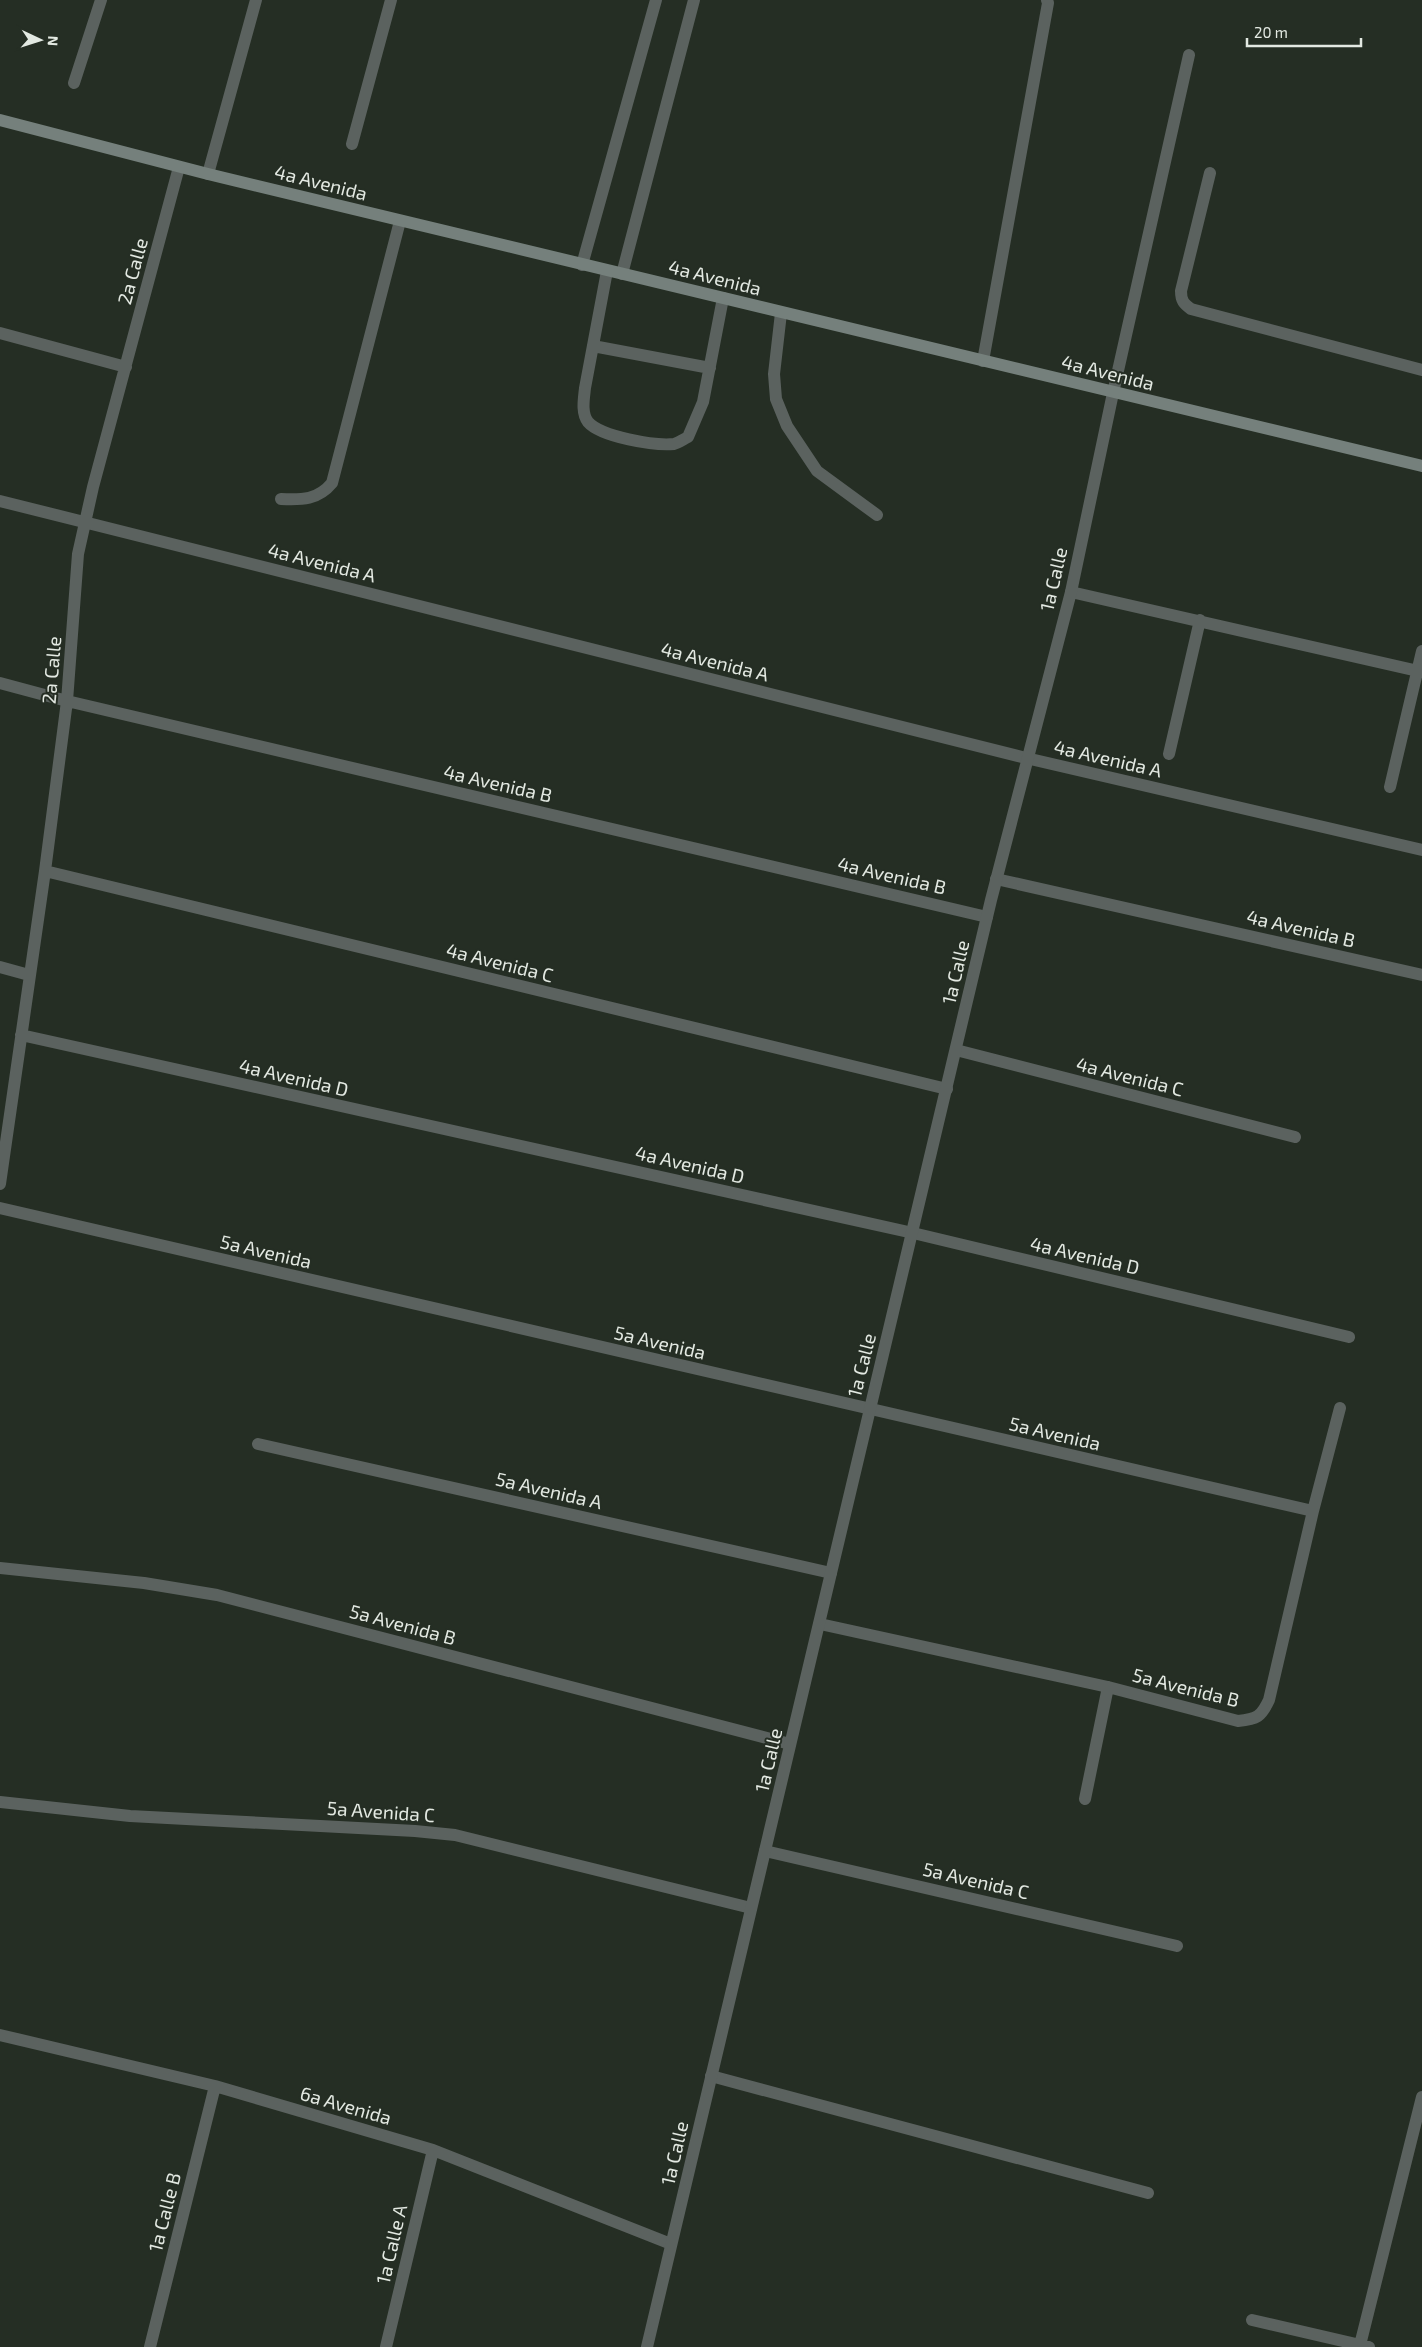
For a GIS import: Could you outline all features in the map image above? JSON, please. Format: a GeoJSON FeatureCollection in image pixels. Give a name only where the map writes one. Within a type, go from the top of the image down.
{"type":"FeatureCollection","features":[{"type":"Feature","properties":{"kind":"main road","name":"4a Avenida"},"geometry":{"type":"LineString","coordinates":[[0,120],[179,167],[400,221],[1422,466]]}},
{"type":"Feature","properties":{"kind":"street"},"geometry":{"type":"LineString","coordinates":[[74,83],[102,0]]}},
{"type":"Feature","properties":{"kind":"street"},"geometry":{"type":"LineString","coordinates":[[208,174],[256,0]]}},
{"type":"Feature","properties":{"kind":"street"},"geometry":{"type":"LineString","coordinates":[[352,144],[391,0]]}},
{"type":"Feature","properties":{"kind":"street"},"geometry":{"type":"LineString","coordinates":[[582,265],[656,0]]}},
{"type":"Feature","properties":{"kind":"street"},"geometry":{"type":"LineString","coordinates":[[622,274],[694,0]]}},
{"type":"Feature","properties":{"kind":"street"},"geometry":{"type":"LineString","coordinates":[[983,361],[1048,3],[1047,0]]}},
{"type":"Feature","properties":{"kind":"street","name":"1a Calle"},"geometry":{"type":"LineString","coordinates":[[647,2347],[987,917],[1026,758],[1070,592],[1189,55]]}},
{"type":"Feature","properties":{"kind":"street","name":"2a Calle"},"geometry":{"type":"LineString","coordinates":[[0,1184],[29,975],[46,870],[67,702],[78,554],[84,522],[179,167]]}},
{"type":"Feature","properties":{"kind":"street"},"geometry":{"type":"LineString","coordinates":[[1210,173],[1181,291],[1182,301],[1185,304],[1192,309],[1422,370]]}},
{"type":"Feature","properties":{"kind":"street"},"geometry":{"type":"LineString","coordinates":[[281,499],[314,497],[326,491],[332,483],[400,221]]}},
{"type":"Feature","properties":{"kind":"street"},"geometry":{"type":"LineString","coordinates":[[607,271],[584,388],[583,407],[588,422],[600,430],[628,440],[674,444],[688,437],[703,402],[723,298]]}},
{"type":"Feature","properties":{"kind":"street"},"geometry":{"type":"LineString","coordinates":[[781,313],[774,374],[776,399],[786,426],[817,471],[877,515]]}},
{"type":"Feature","properties":{"kind":"street"},"geometry":{"type":"LineString","coordinates":[[0,333],[126,367]]}},
{"type":"Feature","properties":{"kind":"street"},"geometry":{"type":"LineString","coordinates":[[593,346],[710,368]]}},
{"type":"Feature","properties":{"kind":"street","name":"4a Avenida A"},"geometry":{"type":"LineString","coordinates":[[0,501],[1026,758],[1422,850]]}},
{"type":"Feature","properties":{"kind":"street"},"geometry":{"type":"LineString","coordinates":[[1070,592],[1420,671]]}},
{"type":"Feature","properties":{"kind":"street"},"geometry":{"type":"LineString","coordinates":[[1169,754],[1200,620]]}},
{"type":"Feature","properties":{"kind":"street"},"geometry":{"type":"LineString","coordinates":[[1390,787],[1420,671],[1422,651]]}},
{"type":"Feature","properties":{"kind":"street","name":"4a Avenida B"},"geometry":{"type":"LineString","coordinates":[[0,684],[67,702],[987,917]]}},
{"type":"Feature","properties":{"kind":"street","name":"4a Avenida C"},"geometry":{"type":"LineString","coordinates":[[46,870],[947,1090]]}},
{"type":"Feature","properties":{"kind":"street","name":"4a Avenida B"},"geometry":{"type":"LineString","coordinates":[[996,880],[1422,975]]}},
{"type":"Feature","properties":{"kind":"street"},"geometry":{"type":"LineString","coordinates":[[0,967],[29,975]]}},
{"type":"Feature","properties":{"kind":"street","name":"4a Avenida D"},"geometry":{"type":"LineString","coordinates":[[21,1035],[913,1233],[1349,1337]]}},
{"type":"Feature","properties":{"kind":"street","name":"4a Avenida C"},"geometry":{"type":"LineString","coordinates":[[956,1050],[1295,1137]]}},
{"type":"Feature","properties":{"kind":"street","name":"5a Avenida"},"geometry":{"type":"LineString","coordinates":[[0,1208],[1313,1511]]}},
{"type":"Feature","properties":{"kind":"street","name":"5a Avenida B"},"geometry":{"type":"LineString","coordinates":[[820,1624],[1108,1687],[1238,1721],[1252,1719],[1262,1714],[1269,1700],[1313,1511],[1340,1408]]}},
{"type":"Feature","properties":{"kind":"street","name":"5a Avenida A"},"geometry":{"type":"LineString","coordinates":[[258,1444],[831,1573]]}},
{"type":"Feature","properties":{"kind":"street","name":"5a Avenida B"},"geometry":{"type":"LineString","coordinates":[[0,1568],[144,1583],[217,1595],[790,1744]]}},
{"type":"Feature","properties":{"kind":"street"},"geometry":{"type":"LineString","coordinates":[[1085,1799],[1108,1687]]}},
{"type":"Feature","properties":{"kind":"street","name":"5a Avenida C"},"geometry":{"type":"LineString","coordinates":[[0,1802],[130,1816],[415,1831],[455,1835],[751,1908]]}},
{"type":"Feature","properties":{"kind":"street","name":"5a Avenida C"},"geometry":{"type":"LineString","coordinates":[[765,1851],[1177,1946]]}},
{"type":"Feature","properties":{"kind":"street","name":"6a Avenida"},"geometry":{"type":"LineString","coordinates":[[0,2035],[215,2086],[433,2150],[671,2244]]}},
{"type":"Feature","properties":{"kind":"street"},"geometry":{"type":"LineString","coordinates":[[711,2076],[1148,2193]]}},
{"type":"Feature","properties":{"kind":"street","name":"1a Calle B"},"geometry":{"type":"LineString","coordinates":[[150,2347],[215,2086]]}},
{"type":"Feature","properties":{"kind":"street"},"geometry":{"type":"LineString","coordinates":[[1252,2320],[1364,2346],[1422,2097]]}},
{"type":"Feature","properties":{"kind":"street","name":"1a Calle A"},"geometry":{"type":"LineString","coordinates":[[386,2347],[433,2150]]}}]}
